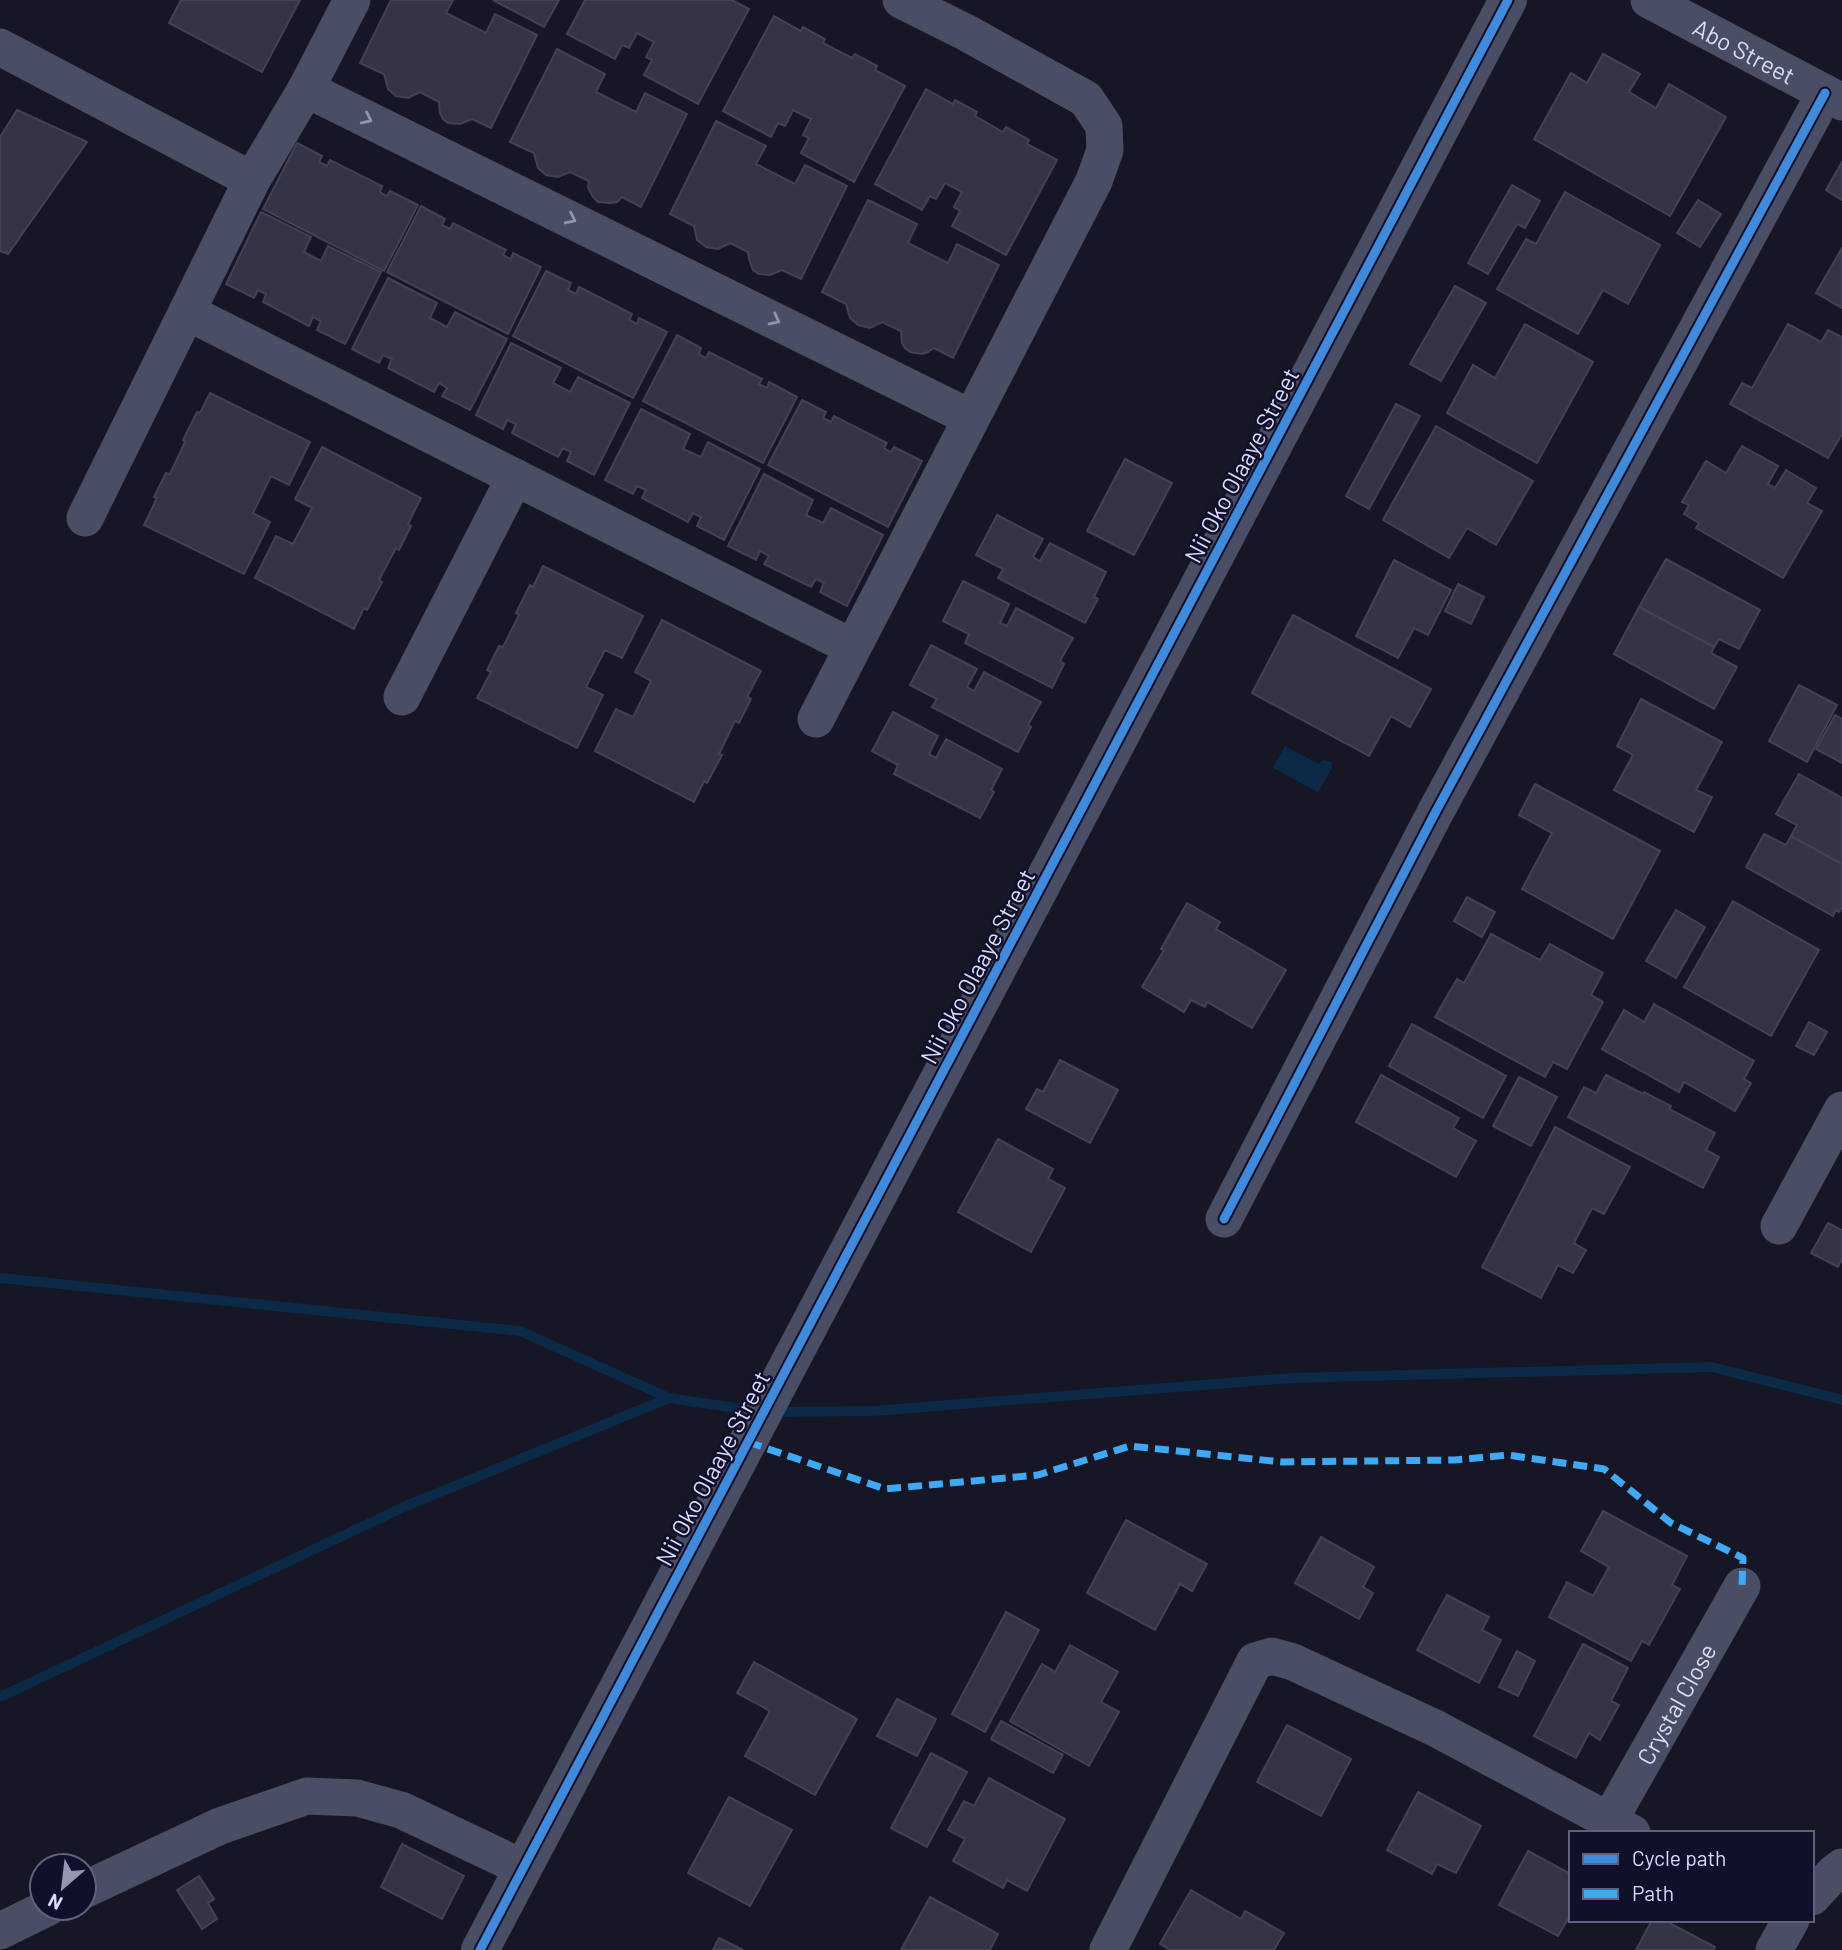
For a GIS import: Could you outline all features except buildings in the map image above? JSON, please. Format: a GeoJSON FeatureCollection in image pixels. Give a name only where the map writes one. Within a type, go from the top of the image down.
{"type":"FeatureCollection","features":[{"type":"Feature","properties":{"kind":"street"},"geometry":{"type":"LineString","coordinates":[[85,518],[252,180],[306,89],[352,0]]}},
{"type":"Feature","properties":{"kind":"street"},"geometry":{"type":"LineString","coordinates":[[816,719],[1094,181],[1105,150],[1104,126],[1086,99],[901,0]]}},
{"type":"Feature","properties":{"kind":"street","name":"Nii Oko Olaaye Street"},"geometry":{"type":"LineString","coordinates":[[480,1950],[1508,0]]}},
{"type":"Feature","properties":{"kind":"street","name":"Abo Street"},"geometry":{"type":"LineString","coordinates":[[1649,0],[1833,98]]}},
{"type":"Feature","properties":{"kind":"street"},"geometry":{"type":"LineString","coordinates":[[0,47],[252,180]]}},
{"type":"Feature","properties":{"kind":"street"},"geometry":{"type":"LineString","coordinates":[[306,89],[971,418]]}},
{"type":"Feature","properties":{"kind":"street"},"geometry":{"type":"LineString","coordinates":[[1224,1219],[1442,801],[1833,98]]}},
{"type":"Feature","properties":{"kind":"street"},"geometry":{"type":"LineString","coordinates":[[187,312],[852,647]]}},
{"type":"Feature","properties":{"kind":"street"},"geometry":{"type":"LineString","coordinates":[[402,697],[515,477]]}},
{"type":"Feature","properties":{"kind":"street"},"geometry":{"type":"LineString","coordinates":[[1779,1226],[1842,1110]]}},
{"type":"Feature","properties":{"kind":"street","name":"Crystal Close"},"geometry":{"type":"LineString","coordinates":[[1620,1827],[1742,1586]]}},
{"type":"Feature","properties":{"kind":"street"},"geometry":{"type":"LineString","coordinates":[[1108,1950],[1255,1661],[1272,1656],[1293,1662],[1435,1728],[1620,1827]]}},
{"type":"Feature","properties":{"kind":"street"},"geometry":{"type":"LineString","coordinates":[[98,1883],[220,1826],[307,1796],[357,1798],[401,1810],[523,1868]]}},
{"type":"Feature","properties":{"kind":"street"},"geometry":{"type":"LineString","coordinates":[[1814,1895],[1842,1867]]}},
{"type":"Feature","properties":{"kind":"street"},"geometry":{"type":"LineString","coordinates":[[0,1931],[28,1917]]}},
{"type":"Feature","properties":{"kind":"water"},"geometry":{"type":"Polygon","coordinates":[[[1285,746],[1319,764],[1323,760],[1331,762],[1332,768],[1318,792],[1273,768],[1285,746]]]}},
{"type":"Feature","properties":{"kind":"waterway"},"geometry":{"type":"LineString","coordinates":[[0,1278],[520,1331],[669,1398],[756,1411]]}},
{"type":"Feature","properties":{"kind":"waterway"},"geometry":{"type":"LineString","coordinates":[[772,1412],[873,1411],[1292,1378],[1712,1367],[1842,1400]]}},
{"type":"Feature","properties":{"kind":"waterway"},"geometry":{"type":"LineString","coordinates":[[0,1697],[406,1506],[669,1398]]}},
{"type":"Feature","properties":{"kind":"marked path"},"geometry":{"type":"LineString","coordinates":[[748,1442],[885,1489],[1038,1475],[1130,1446],[1282,1462],[1455,1460],[1508,1455],[1604,1469],[1671,1523],[1743,1558],[1742,1586]]}},
{"type":"Feature","properties":{"kind":"cycle path"},"geometry":{"type":"LineString","coordinates":[[480,1950],[1508,0]]}},
{"type":"Feature","properties":{"kind":"cycle path"},"geometry":{"type":"LineString","coordinates":[[1224,1219],[1435,813],[1825,93]]}}]}
